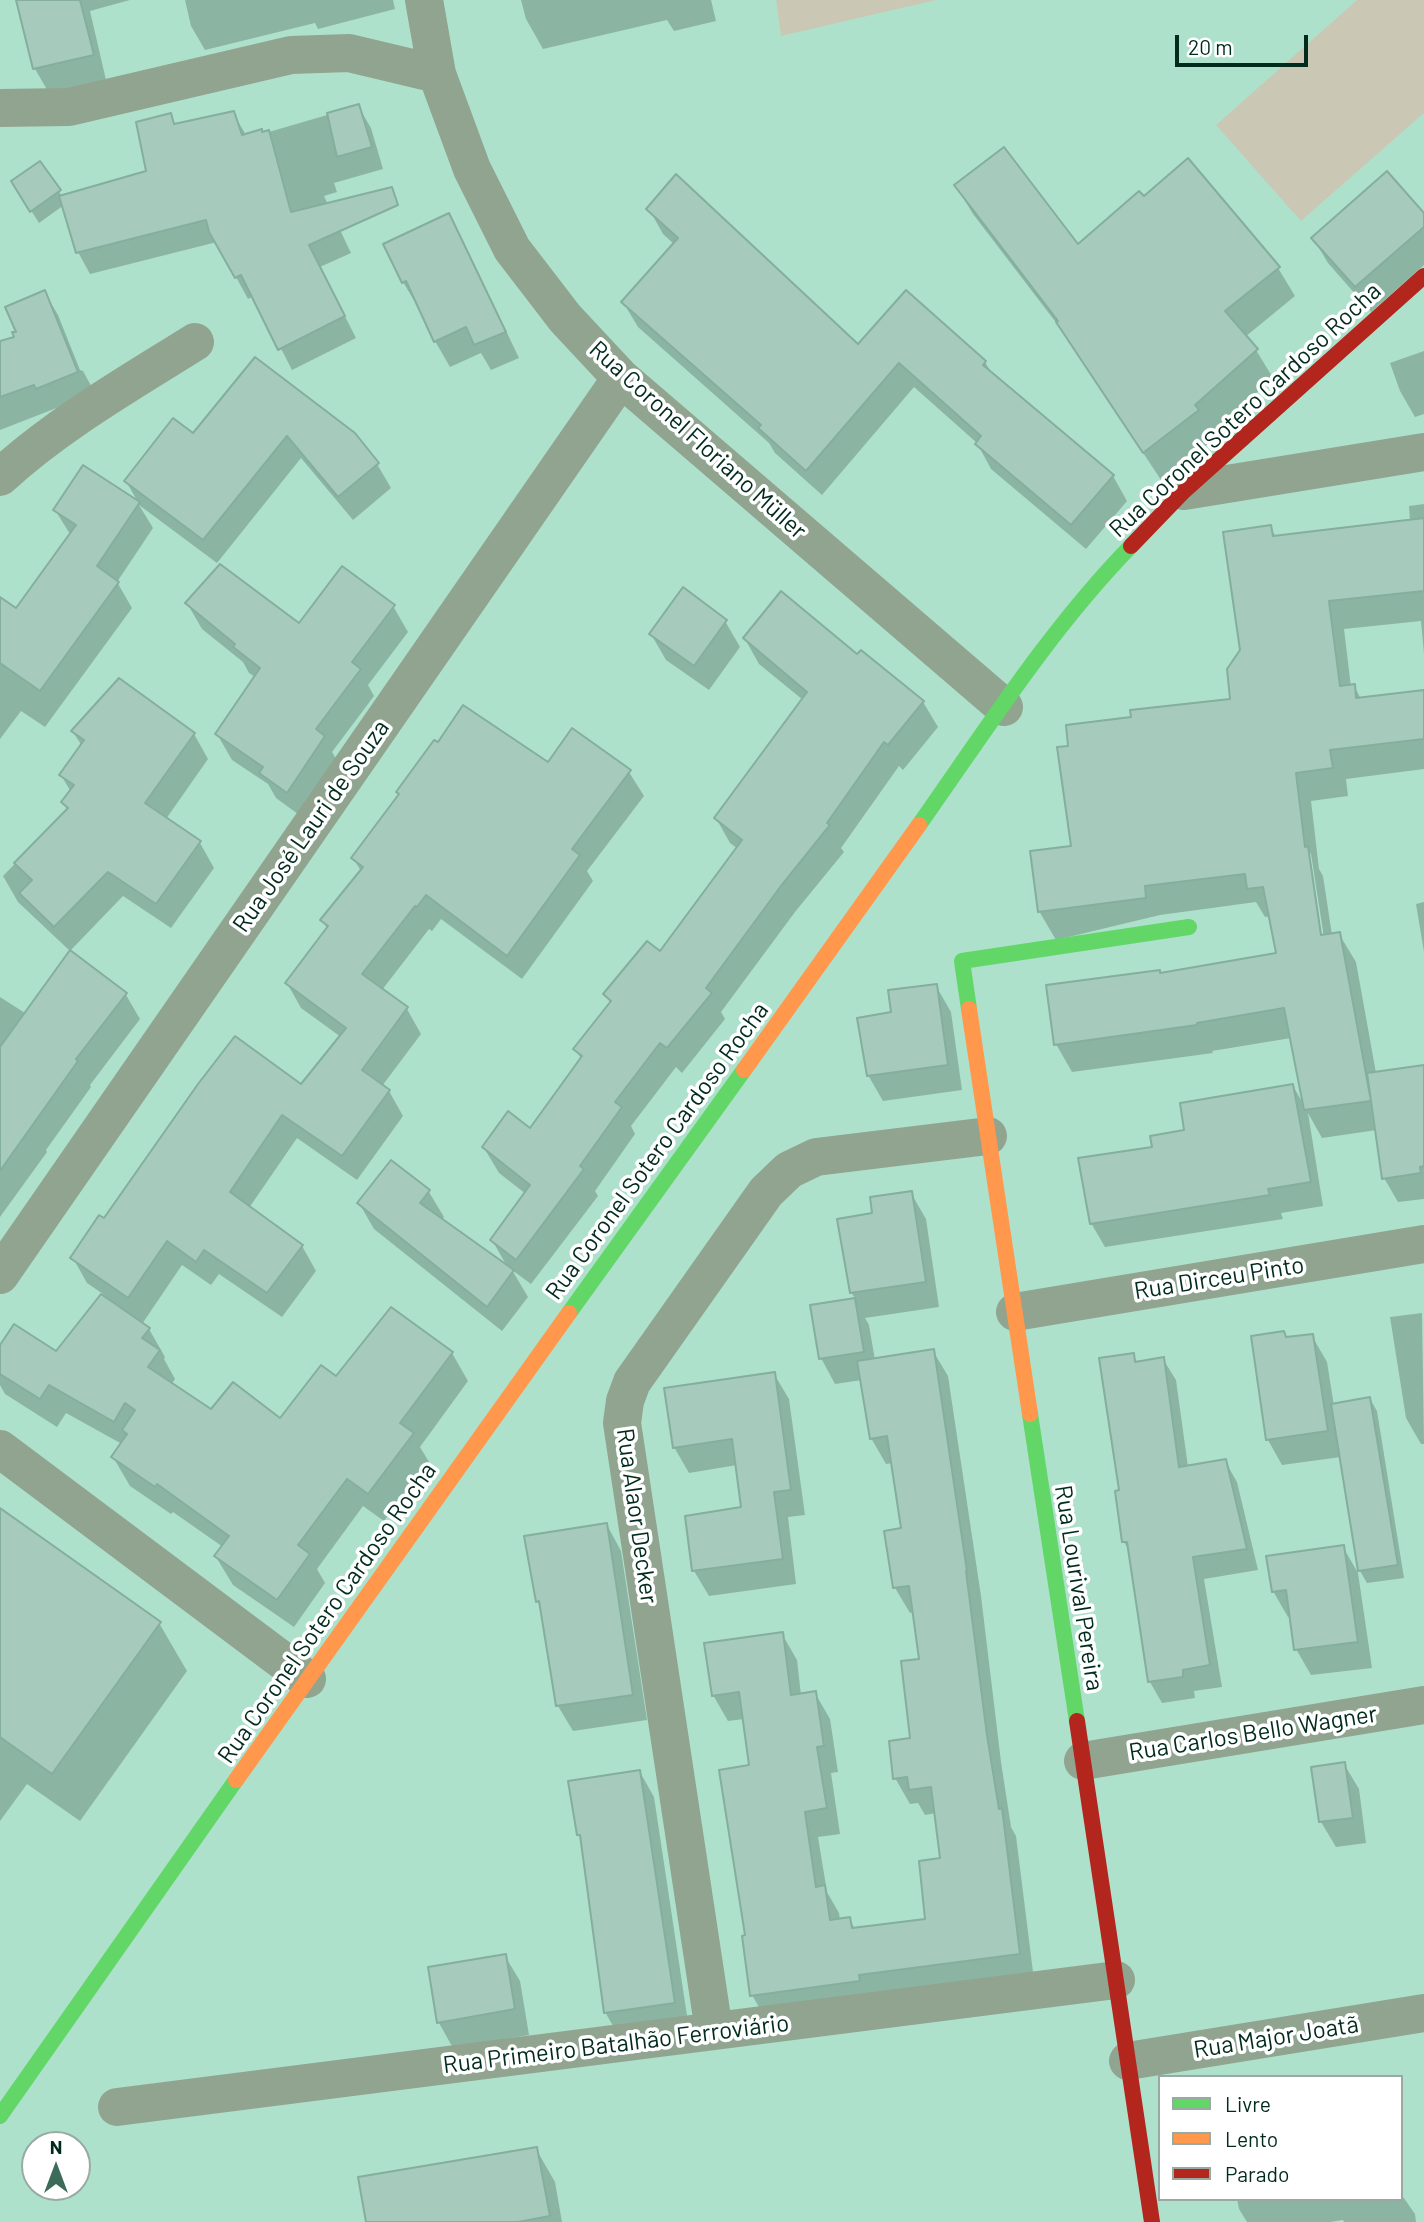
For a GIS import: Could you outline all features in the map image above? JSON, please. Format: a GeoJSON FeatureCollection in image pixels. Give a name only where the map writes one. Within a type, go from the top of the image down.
{"type":"FeatureCollection","features":[{"type":"Feature","properties":{"kind":"street","name":"Rua Coronel Floriano Müller"},"geometry":{"type":"LineString","coordinates":[[424,0],[438,74],[472,169],[512,249],[565,318],[621,378],[1004,707]]}},
{"type":"Feature","properties":{"kind":"street"},"geometry":{"type":"LineString","coordinates":[[9,109],[69,107],[290,55],[349,53],[438,74]]}},
{"type":"Feature","properties":{"kind":"street","name":"Rua Coronel Sotero Cardoso Rocha"},"geometry":{"type":"LineString","coordinates":[[0,2116],[307,1679],[1052,639],[1112,565],[1184,491],[1424,276]]}},
{"type":"Feature","properties":{"kind":"street"},"geometry":{"type":"LineString","coordinates":[[0,477],[20,459],[100,401],[195,342]]}},
{"type":"Feature","properties":{"kind":"street","name":"Rua José Lauri de Souza"},"geometry":{"type":"LineString","coordinates":[[0,1275],[621,378]]}},
{"type":"Feature","properties":{"kind":"street"},"geometry":{"type":"LineString","coordinates":[[1184,491],[1424,452]]}},
{"type":"Feature","properties":{"kind":"street","name":"Rua Lourival Pereira"},"geometry":{"type":"LineString","coordinates":[[1152,2222],[962,961],[1189,927]]}},
{"type":"Feature","properties":{"kind":"street","name":"Rua Alaor Decker"},"geometry":{"type":"LineString","coordinates":[[714,2031],[622,1423],[625,1401],[632,1382],[750,1214],[766,1192],[789,1170],[816,1157],[988,1136]]}},
{"type":"Feature","properties":{"kind":"street","name":"Rua Dirceu Pinto"},"geometry":{"type":"LineString","coordinates":[[1015,1312],[1424,1244]]}},
{"type":"Feature","properties":{"kind":"street"},"geometry":{"type":"LineString","coordinates":[[0,1449],[307,1679]]}},
{"type":"Feature","properties":{"kind":"street","name":"Rua Carlos Bello Wagner"},"geometry":{"type":"LineString","coordinates":[[1083,1761],[1424,1705]]}},
{"type":"Feature","properties":{"kind":"street","name":"Rua Primeiro Batalhão Ferroviário"},"geometry":{"type":"LineString","coordinates":[[117,2107],[1115,1980]]}},
{"type":"Feature","properties":{"kind":"street","name":"Rua Major Joatã"},"geometry":{"type":"LineString","coordinates":[[1128,2061],[1424,2013]]}},
{"type":"Feature","properties":{"kind":"shaded area"},"geometry":{"type":"Polygon","coordinates":[[[776,0],[936,0],[781,36],[776,0]]]}},
{"type":"Feature","properties":{"kind":"shaded area"},"geometry":{"type":"Polygon","coordinates":[[[1357,0],[1424,0],[1424,113],[1301,221],[1216,125],[1357,0]]]}},
{"type":"Feature","properties":{"kind":"building"},"geometry":{"type":"Polygon","coordinates":[[[16,0],[80,0],[94,55],[33,69],[16,0]]]}},
{"type":"Feature","properties":{"kind":"building"},"geometry":{"type":"Polygon","coordinates":[[[359,104],[372,147],[337,157],[327,113],[359,104]]]}},
{"type":"Feature","properties":{"kind":"building"},"geometry":{"type":"Polygon","coordinates":[[[234,111],[242,135],[262,129],[262,132],[269,130],[291,212],[392,187],[398,205],[309,245],[345,316],[278,350],[241,275],[235,278],[209,232],[206,220],[76,253],[59,196],[146,171],[136,122],[171,113],[174,124],[234,111]]]}},
{"type":"Feature","properties":{"kind":"building"},"geometry":{"type":"Polygon","coordinates":[[[1004,147],[1078,244],[1139,191],[1144,196],[1188,158],[1280,267],[1225,311],[1258,349],[1195,405],[1199,410],[1143,453],[1056,322],[1058,321],[954,185],[1004,147]]]}},
{"type":"Feature","properties":{"kind":"building"},"geometry":{"type":"Polygon","coordinates":[[[40,161],[61,190],[30,212],[11,181],[40,161]]]}},
{"type":"Feature","properties":{"kind":"building"},"geometry":{"type":"Polygon","coordinates":[[[1387,171],[1424,213],[1424,227],[1355,287],[1311,238],[1387,171]]]}},
{"type":"Feature","properties":{"kind":"building"},"geometry":{"type":"Polygon","coordinates":[[[676,174],[858,344],[906,290],[986,361],[983,365],[1114,475],[1071,525],[975,444],[981,436],[899,363],[806,471],[758,428],[761,425],[621,302],[678,238],[646,209],[676,174]]]}},
{"type":"Feature","properties":{"kind":"building"},"geometry":{"type":"Polygon","coordinates":[[[449,213],[506,332],[474,345],[466,327],[434,342],[406,281],[402,283],[383,244],[449,213]]]}},
{"type":"Feature","properties":{"kind":"building"},"geometry":{"type":"Polygon","coordinates":[[[45,290],[78,372],[36,389],[34,385],[0,397],[0,341],[14,337],[12,332],[16,332],[5,307],[45,290]]]}},
{"type":"Feature","properties":{"kind":"building"},"geometry":{"type":"Polygon","coordinates":[[[255,357],[355,433],[379,463],[338,497],[287,436],[203,540],[124,481],[173,418],[193,433],[255,357]]]}},
{"type":"Feature","properties":{"kind":"building"},"geometry":{"type":"Polygon","coordinates":[[[83,465],[140,502],[97,566],[119,582],[40,691],[0,663],[0,597],[16,608],[76,525],[53,510],[83,465]]]}},
{"type":"Feature","properties":{"kind":"building"},"geometry":{"type":"Polygon","coordinates":[[[1424,518],[1424,591],[1329,601],[1340,686],[1355,684],[1356,698],[1424,690],[1424,739],[1330,750],[1333,768],[1296,773],[1305,847],[1308,846],[1321,935],[1340,932],[1371,1101],[1304,1110],[1284,1008],[1197,1025],[1054,1045],[1046,985],[1160,970],[1160,973],[1276,953],[1263,887],[1247,889],[1245,874],[1145,886],[1146,898],[1038,912],[1030,851],[1071,846],[1057,747],[1068,746],[1066,725],[1131,717],[1130,710],[1230,699],[1227,669],[1240,650],[1223,532],[1271,525],[1273,536],[1424,518]]]}},
{"type":"Feature","properties":{"kind":"building"},"geometry":{"type":"Polygon","coordinates":[[[220,564],[299,623],[342,566],[395,605],[352,662],[361,669],[316,729],[325,736],[287,793],[259,773],[263,767],[215,734],[260,668],[185,603],[220,564]]]}},
{"type":"Feature","properties":{"kind":"building"},"geometry":{"type":"Polygon","coordinates":[[[683,587],[727,620],[694,666],[649,634],[683,587]]]}},
{"type":"Feature","properties":{"kind":"building"},"geometry":{"type":"Polygon","coordinates":[[[781,591],[857,654],[861,650],[924,701],[888,745],[884,742],[827,823],[830,825],[706,988],[712,993],[667,1048],[660,1043],[615,1102],[622,1107],[580,1166],[584,1169],[516,1260],[490,1240],[530,1185],[482,1147],[508,1111],[530,1128],[582,1056],[573,1049],[611,1001],[603,994],[647,941],[660,951],[742,840],[714,818],[807,692],[743,638],[781,591]]]}},
{"type":"Feature","properties":{"kind":"building"},"geometry":{"type":"Polygon","coordinates":[[[119,678],[195,733],[145,803],[201,841],[156,904],[108,872],[54,927],[19,893],[32,880],[14,863],[68,808],[61,802],[74,785],[59,775],[84,740],[71,731],[119,678]]]}},
{"type":"Feature","properties":{"kind":"building"},"geometry":{"type":"Polygon","coordinates":[[[463,705],[548,762],[572,728],[631,770],[572,849],[580,855],[507,956],[426,895],[362,974],[408,1007],[362,1070],[390,1090],[342,1156],[282,1115],[230,1192],[303,1245],[267,1293],[204,1250],[196,1262],[167,1241],[128,1298],[70,1258],[99,1215],[104,1218],[235,1036],[301,1084],[346,1028],[285,983],[328,926],[320,920],[363,867],[351,858],[399,794],[396,792],[434,740],[438,742],[463,705]]]}},
{"type":"Feature","properties":{"kind":"building"},"geometry":{"type":"Polygon","coordinates":[[[70,950],[127,993],[76,1059],[78,1061],[0,1171],[0,1047],[70,950]]]}},
{"type":"Feature","properties":{"kind":"building"},"geometry":{"type":"Polygon","coordinates":[[[937,984],[948,1065],[867,1076],[857,1018],[891,1012],[888,990],[937,984]]]}},
{"type":"Feature","properties":{"kind":"building"},"geometry":{"type":"Polygon","coordinates":[[[1424,1065],[1424,1166],[1420,1167],[1421,1173],[1382,1179],[1367,1073],[1424,1065]]]}},
{"type":"Feature","properties":{"kind":"building"},"geometry":{"type":"Polygon","coordinates":[[[1293,1084],[1311,1182],[1268,1189],[1270,1195],[1090,1224],[1078,1158],[1152,1147],[1150,1136],[1184,1130],[1180,1103],[1293,1084]]]}},
{"type":"Feature","properties":{"kind":"building"},"geometry":{"type":"Polygon","coordinates":[[[391,1160],[430,1190],[420,1203],[514,1270],[487,1307],[357,1203],[391,1160]]]}},
{"type":"Feature","properties":{"kind":"building"},"geometry":{"type":"Polygon","coordinates":[[[912,1191],[926,1282],[850,1293],[837,1219],[872,1213],[870,1197],[912,1191]]]}},
{"type":"Feature","properties":{"kind":"building"},"geometry":{"type":"Polygon","coordinates":[[[101,1294],[150,1328],[142,1338],[160,1350],[148,1367],[211,1409],[233,1382],[280,1418],[321,1365],[336,1376],[391,1307],[453,1352],[400,1423],[414,1433],[368,1494],[347,1479],[298,1545],[310,1554],[277,1600],[214,1556],[229,1536],[157,1484],[155,1487],[111,1457],[127,1434],[122,1430],[135,1410],[125,1403],[114,1422],[49,1385],[40,1399],[0,1374],[0,1345],[14,1324],[56,1351],[101,1294]]]}},
{"type":"Feature","properties":{"kind":"building"},"geometry":{"type":"Polygon","coordinates":[[[855,1298],[864,1352],[819,1359],[810,1305],[855,1298]]]}},
{"type":"Feature","properties":{"kind":"building"},"geometry":{"type":"Polygon","coordinates":[[[1284,1331],[1286,1337],[1313,1334],[1328,1431],[1266,1440],[1251,1336],[1284,1331]]]}},
{"type":"Feature","properties":{"kind":"building"},"geometry":{"type":"Polygon","coordinates":[[[934,1349],[967,1571],[987,1735],[999,1809],[1002,1808],[1020,1954],[859,1975],[860,1981],[750,1996],[742,1936],[745,1935],[719,1770],[749,1765],[739,1692],[712,1696],[704,1643],[783,1632],[791,1695],[816,1691],[824,1746],[817,1747],[827,1808],[805,1812],[816,1887],[825,1885],[830,1920],[850,1917],[852,1928],[925,1919],[919,1861],[940,1858],[931,1787],[909,1790],[907,1777],[893,1779],[889,1741],[910,1738],[901,1661],[919,1659],[909,1586],[893,1588],[884,1531],[901,1528],[887,1436],[870,1439],[857,1361],[934,1349]]]}},
{"type":"Feature","properties":{"kind":"building"},"geometry":{"type":"Polygon","coordinates":[[[1134,1353],[1135,1362],[1164,1357],[1179,1467],[1226,1459],[1247,1549],[1193,1557],[1210,1665],[1183,1670],[1183,1677],[1148,1682],[1127,1542],[1122,1542],[1115,1491],[1119,1490],[1099,1358],[1134,1353]]]}},
{"type":"Feature","properties":{"kind":"building"},"geometry":{"type":"Polygon","coordinates":[[[775,1372],[791,1490],[774,1492],[783,1559],[692,1571],[685,1516],[741,1507],[732,1439],[673,1448],[664,1388],[775,1372]]]}},
{"type":"Feature","properties":{"kind":"building"},"geometry":{"type":"Polygon","coordinates":[[[1370,1397],[1398,1565],[1358,1571],[1331,1404],[1370,1397]]]}},
{"type":"Feature","properties":{"kind":"building"},"geometry":{"type":"Polygon","coordinates":[[[0,1508],[161,1622],[52,1774],[0,1737],[0,1508]]]}},
{"type":"Feature","properties":{"kind":"building"},"geometry":{"type":"Polygon","coordinates":[[[607,1523],[633,1695],[556,1706],[539,1601],[536,1602],[524,1536],[607,1523]]]}},
{"type":"Feature","properties":{"kind":"building"},"geometry":{"type":"Polygon","coordinates":[[[1344,1545],[1358,1642],[1294,1650],[1286,1590],[1272,1592],[1266,1556],[1344,1545]]]}},
{"type":"Feature","properties":{"kind":"building"},"geometry":{"type":"Polygon","coordinates":[[[1345,1762],[1353,1818],[1319,1822],[1311,1767],[1345,1762]]]}},
{"type":"Feature","properties":{"kind":"building"},"geometry":{"type":"Polygon","coordinates":[[[640,1770],[675,2003],[604,2013],[580,1835],[577,1835],[568,1781],[640,1770]]]}},
{"type":"Feature","properties":{"kind":"building"},"geometry":{"type":"Polygon","coordinates":[[[506,1954],[515,2009],[437,2023],[428,1967],[506,1954]]]}},
{"type":"Feature","properties":{"kind":"building"},"geometry":{"type":"Polygon","coordinates":[[[537,2147],[550,2216],[518,2222],[366,2222],[358,2177],[537,2147]]]}},
{"type":"Feature","properties":{"kind":"traffic: fast"},"geometry":{"type":"LineString","coordinates":[[919,825],[1046,646],[1101,578],[1131,546]]}},
{"type":"Feature","properties":{"kind":"traffic: fast"},"geometry":{"type":"LineString","coordinates":[[969,1009],[962,961],[1189,927]]}},
{"type":"Feature","properties":{"kind":"traffic: fast"},"geometry":{"type":"LineString","coordinates":[[569,1313],[744,1070]]}},
{"type":"Feature","properties":{"kind":"traffic: fast"},"geometry":{"type":"LineString","coordinates":[[1030,1414],[1077,1721]]}},
{"type":"Feature","properties":{"kind":"traffic: fast"},"geometry":{"type":"LineString","coordinates":[[0,2116],[236,1780]]}},
{"type":"Feature","properties":{"kind":"traffic: slow"},"geometry":{"type":"LineString","coordinates":[[744,1070],[919,825]]}},
{"type":"Feature","properties":{"kind":"traffic: slow"},"geometry":{"type":"LineString","coordinates":[[969,1009],[1030,1414]]}},
{"type":"Feature","properties":{"kind":"traffic: slow"},"geometry":{"type":"LineString","coordinates":[[236,1780],[569,1313]]}},
{"type":"Feature","properties":{"kind":"traffic: jam"},"geometry":{"type":"LineString","coordinates":[[1131,546],[1184,491],[1424,276]]}},
{"type":"Feature","properties":{"kind":"traffic: jam"},"geometry":{"type":"LineString","coordinates":[[1077,1721],[1152,2222]]}}]}
